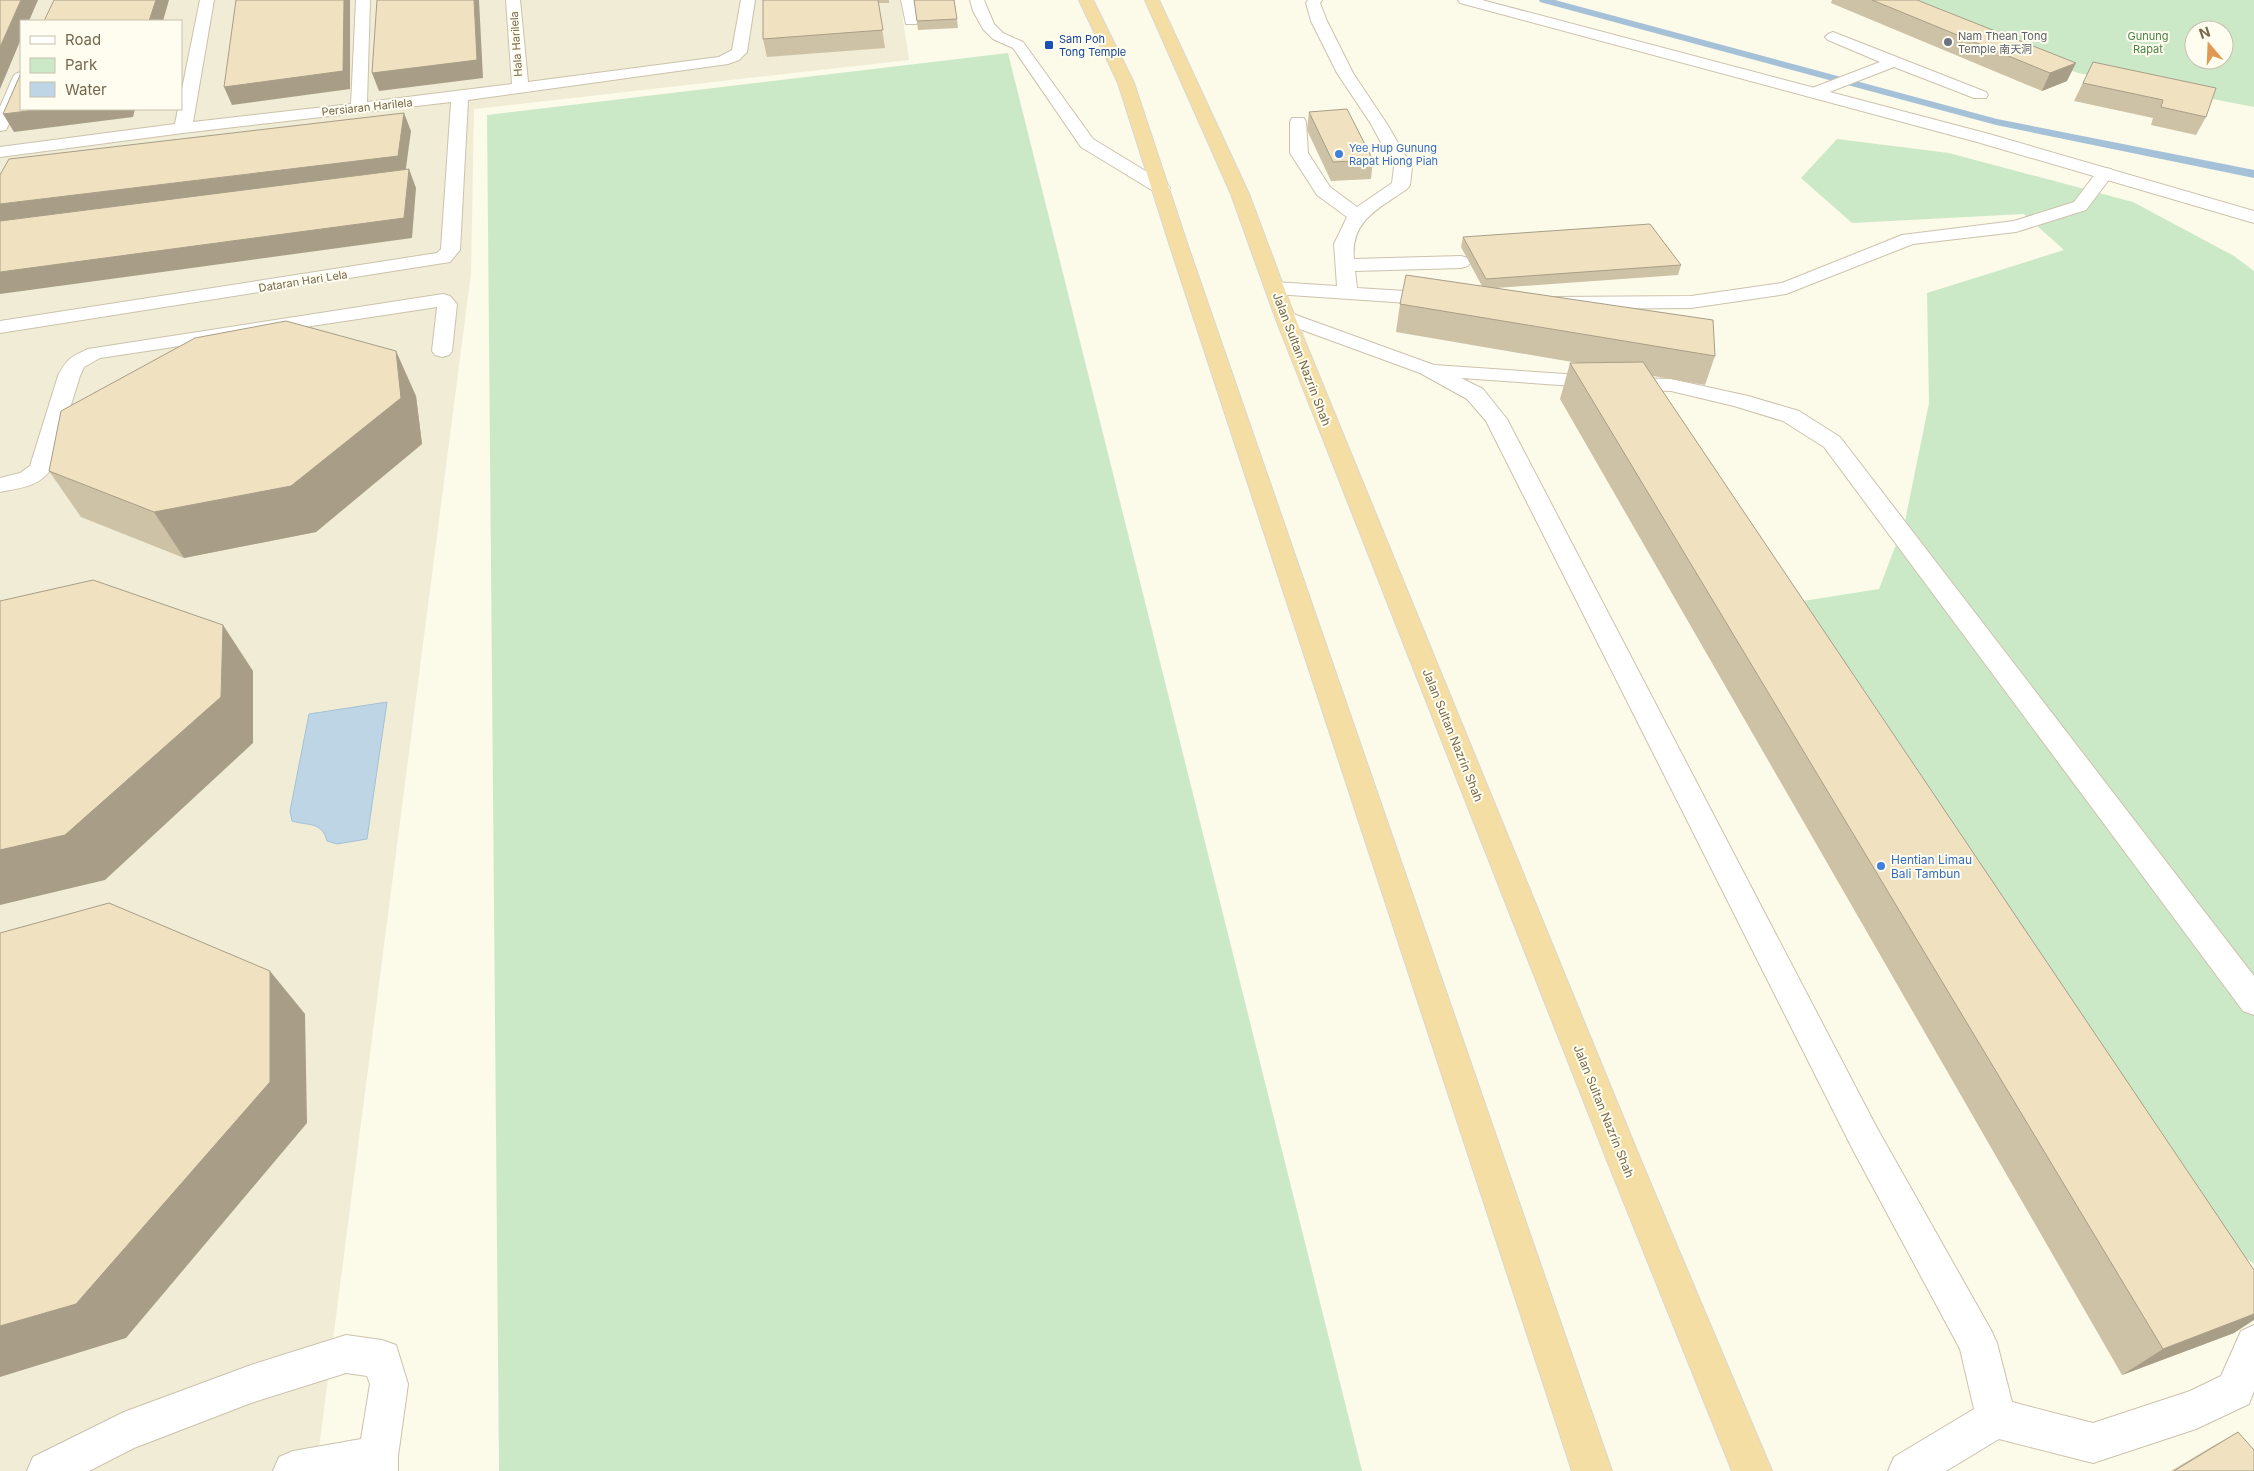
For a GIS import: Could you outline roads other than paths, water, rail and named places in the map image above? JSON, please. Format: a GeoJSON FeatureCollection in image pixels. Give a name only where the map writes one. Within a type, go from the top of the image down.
{"type":"FeatureCollection","features":[{"type":"Feature","properties":{"kind":"highway"},"geometry":{"type":"LineString","coordinates":[[1086,0],[1126,83],[1592,1471]]}},
{"type":"Feature","properties":{"kind":"highway","name":"Jalan Sultan Nazrin Shah"},"geometry":{"type":"LineString","coordinates":[[1152,0],[1236,186],[1285,318],[1625,1163],[1752,1471]]}},
{"type":"Feature","properties":{"kind":"street"},"geometry":{"type":"LineString","coordinates":[[183,128],[207,0]]}},
{"type":"Feature","properties":{"kind":"street"},"geometry":{"type":"LineString","coordinates":[[360,108],[363,0]]}},
{"type":"Feature","properties":{"kind":"street","name":"Hala Harilela"},"geometry":{"type":"LineString","coordinates":[[513,0],[520,89]]}},
{"type":"Feature","properties":{"kind":"street","name":"Persiaran Harilela"},"geometry":{"type":"LineString","coordinates":[[0,152],[183,128],[520,89],[733,57],[739,52],[748,0]]}},
{"type":"Feature","properties":{"kind":"street"},"geometry":{"type":"LineString","coordinates":[[908,0],[911,21]]}},
{"type":"Feature","properties":{"kind":"street"},"geometry":{"type":"LineString","coordinates":[[977,0],[980,12],[988,26],[998,36],[1018,45],[1087,143],[1161,188]]}},
{"type":"Feature","properties":{"kind":"street"},"geometry":{"type":"LineString","coordinates":[[1315,0],[1312,3],[1319,22],[1345,73],[1379,124],[1403,167],[1402,185],[1357,216],[1343,244],[1348,293]]}},
{"type":"Feature","properties":{"kind":"street"},"geometry":{"type":"LineString","coordinates":[[1465,0],[1983,138],[2254,217]]}},
{"type":"Feature","properties":{"kind":"street"},"geometry":{"type":"LineString","coordinates":[[1834,37],[1980,95]]}},
{"type":"Feature","properties":{"kind":"street"},"geometry":{"type":"LineString","coordinates":[[1813,93],[1831,88],[1894,62]]}},
{"type":"Feature","properties":{"kind":"street"},"geometry":{"type":"LineString","coordinates":[[0,126],[20,79]]}},
{"type":"Feature","properties":{"kind":"street","name":"Dataran Hari Lela"},"geometry":{"type":"LineString","coordinates":[[0,327],[443,258],[450,250],[460,96]]}},
{"type":"Feature","properties":{"kind":"street"},"geometry":{"type":"LineString","coordinates":[[1298,122],[1299,153],[1308,168],[1323,191],[1357,216]]}},
{"type":"Feature","properties":{"kind":"street"},"geometry":{"type":"LineString","coordinates":[[1534,303],[1691,302],[1786,288],[1909,239],[2016,226],[2080,206],[2105,173]]}},
{"type":"Feature","properties":{"kind":"street"},"geometry":{"type":"LineString","coordinates":[[1345,265],[1461,262]]}},
{"type":"Feature","properties":{"kind":"street"},"geometry":{"type":"LineString","coordinates":[[1275,288],[1455,300]]}},
{"type":"Feature","properties":{"kind":"street"},"geometry":{"type":"LineString","coordinates":[[0,485],[28,479],[40,469],[69,376],[76,363],[95,353],[443,300],[447,304],[442,351]]}},
{"type":"Feature","properties":{"kind":"street"},"geometry":{"type":"LineString","coordinates":[[1285,318],[1426,370],[1475,394],[1496,419],[1865,1139],[1978,1343],[1996,1418]]}},
{"type":"Feature","properties":{"kind":"street"},"geometry":{"type":"LineString","coordinates":[[1426,370],[1671,386],[1740,401],[1791,416],[1832,442],[2254,1001]]}},
{"type":"Feature","properties":{"kind":"street"},"geometry":{"type":"LineString","coordinates":[[1624,384],[1650,397],[1656,405]]}},
{"type":"Feature","properties":{"kind":"street"},"geometry":{"type":"LineString","coordinates":[[1908,1471],[1996,1418],[2093,1443],[2196,1409],[2236,1390],[2254,1344]]}},
{"type":"Feature","properties":{"kind":"street"},"geometry":{"type":"LineString","coordinates":[[46,1471],[124,1432],[250,1384],[346,1354],[382,1359],[389,1384],[378,1464],[294,1471]]}},
{"type":"Feature","properties":{"kind":"water"},"geometry":{"type":"Polygon","coordinates":[[[387,702],[367,839],[337,844],[327,841],[322,830],[318,827],[292,821],[290,811],[309,714],[387,702]]]}},
{"type":"Feature","properties":{"kind":"waterway"},"geometry":{"type":"LineString","coordinates":[[1544,0],[1996,122],[2254,174]]}},
{"type":"Feature","properties":{"kind":"place","name":"Nam Thean Tong Temple 南天洞"},"geometry":{"type":"Point","coordinates":[1948,42]}},
{"type":"Feature","properties":{"kind":"place","name":"Sam Poh Tong Temple"},"geometry":{"type":"Point","coordinates":[1049,45]}},
{"type":"Feature","properties":{"kind":"place","name":"Yee Hup Gunung Rapat Hiong Piah"},"geometry":{"type":"Point","coordinates":[1339,154]}},
{"type":"Feature","properties":{"kind":"place","name":"Hentian Limau Bali Tambun"},"geometry":{"type":"Point","coordinates":[1881,866]}},
{"type":"Feature","properties":{"kind":"park label","name":"Gunung Rapat"},"geometry":{"type":"Point","coordinates":[2148,42]}}]}
